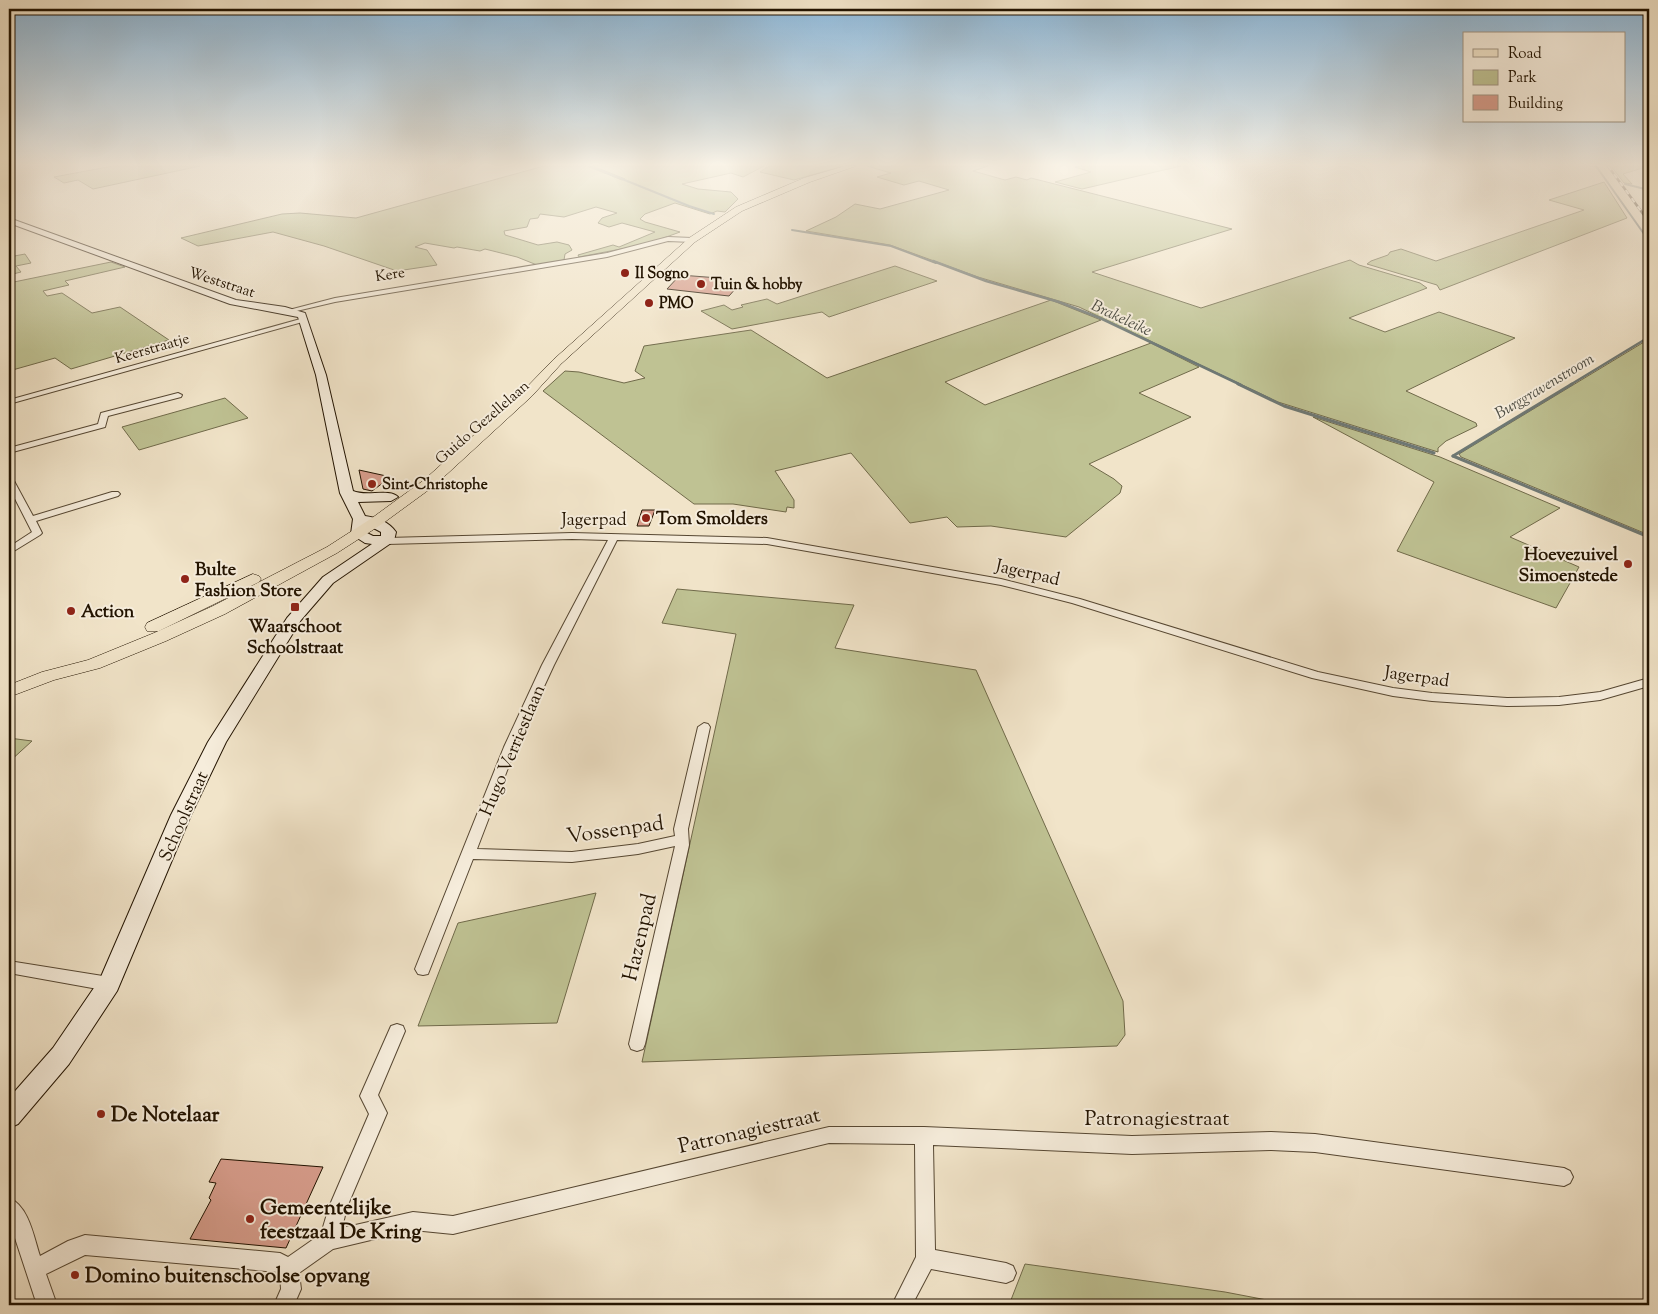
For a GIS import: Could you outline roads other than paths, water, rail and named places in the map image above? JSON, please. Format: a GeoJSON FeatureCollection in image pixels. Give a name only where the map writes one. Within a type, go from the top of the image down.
{"type":"FeatureCollection","features":[{"type":"Feature","properties":{"kind":"main road","name":"Guido Gezellelaan"},"geometry":{"type":"LineString","coordinates":[[359,526],[391,497],[464,444],[546,368],[557,362],[692,240],[711,227]]}},
{"type":"Feature","properties":{"kind":"main road","name":"Guido Gezellelaan"},"geometry":{"type":"LineString","coordinates":[[359,526],[382,531],[464,444]]}},
{"type":"Feature","properties":{"kind":"main road"},"geometry":{"type":"LineString","coordinates":[[9,691],[48,676],[94,664],[219,610],[332,550],[359,526]]}},
{"type":"Feature","properties":{"kind":"street","name":"Weststraat"},"geometry":{"type":"LineString","coordinates":[[29,227],[232,302],[251,307],[288,311]]}},
{"type":"Feature","properties":{"kind":"street","name":"Kere"},"geometry":{"type":"LineString","coordinates":[[288,311],[297,307],[335,300],[589,258],[668,239],[692,240]]}},
{"type":"Feature","properties":{"kind":"street"},"geometry":{"type":"LineString","coordinates":[[288,311],[302,315],[304,320],[321,375],[347,493],[359,526],[370,540],[382,531]]}},
{"type":"Feature","properties":{"kind":"street","name":"Keerstraatje"},"geometry":{"type":"LineString","coordinates":[[9,402],[304,320]]}},
{"type":"Feature","properties":{"kind":"street"},"geometry":{"type":"LineString","coordinates":[[9,451],[102,425],[104,416],[178,395]]}},
{"type":"Feature","properties":{"kind":"street"},"geometry":{"type":"LineString","coordinates":[[9,479],[36,533],[9,551]]}},
{"type":"Feature","properties":{"kind":"street"},"geometry":{"type":"LineString","coordinates":[[347,493],[358,498],[391,497]]}},
{"type":"Feature","properties":{"kind":"street"},"geometry":{"type":"LineString","coordinates":[[30,520],[115,494]]}},
{"type":"Feature","properties":{"kind":"street","name":"Jagerpad"},"geometry":{"type":"LineString","coordinates":[[382,531],[767,541],[1001,582],[1076,601],[1316,675],[1384,690],[1432,697],[1507,702],[1559,701],[1600,696],[1649,682]]}},
{"type":"Feature","properties":{"kind":"street","name":"Schoolstraat"},"geometry":{"type":"LineString","coordinates":[[9,1116],[61,1056],[109,984],[181,815],[217,742],[295,618],[321,587],[382,531]]}},
{"type":"Feature","properties":{"kind":"street","name":"Hugo Verriestlaan"},"geometry":{"type":"LineString","coordinates":[[423,969],[510,747],[548,665],[614,536]]}},
{"type":"Feature","properties":{"kind":"street","name":"Vossenpad"},"geometry":{"type":"LineString","coordinates":[[469,854],[549,857],[595,856],[682,839],[681,829],[704,726]]}},
{"type":"Feature","properties":{"kind":"street","name":"Hazenpad"},"geometry":{"type":"LineString","coordinates":[[637,1044],[682,839]]}},
{"type":"Feature","properties":{"kind":"street"},"geometry":{"type":"LineString","coordinates":[[9,967],[109,984]]}},
{"type":"Feature","properties":{"kind":"street"},"geometry":{"type":"LineString","coordinates":[[329,1240],[338,1206],[378,1113],[369,1096],[397,1032]]}},
{"type":"Feature","properties":{"kind":"street","name":"Patronagiestraat"},"geometry":{"type":"LineString","coordinates":[[289,1268],[329,1240],[413,1221],[453,1225],[829,1135],[924,1136],[1132,1145],[1271,1141],[1315,1143],[1564,1176]]}},
{"type":"Feature","properties":{"kind":"street"},"geometry":{"type":"LineString","coordinates":[[902,1305],[926,1258],[924,1136]]}},
{"type":"Feature","properties":{"kind":"street"},"geometry":{"type":"LineString","coordinates":[[9,1207],[20,1224],[47,1305]]}},
{"type":"Feature","properties":{"kind":"street"},"geometry":{"type":"LineString","coordinates":[[36,1269],[75,1248],[85,1245],[280,1263],[289,1268],[291,1290],[284,1305]]}},
{"type":"Feature","properties":{"kind":"street"},"geometry":{"type":"LineString","coordinates":[[926,1258],[1006,1273]]}},
{"type":"Feature","properties":{"kind":"waterway"},"geometry":{"type":"LineString","coordinates":[[1639,227],[1649,241]]}},
{"type":"Feature","properties":{"kind":"waterway","name":"Brakeleike"},"geometry":{"type":"LineString","coordinates":[[792,230],[891,246],[936,263]]}},
{"type":"Feature","properties":{"kind":"waterway","name":"Brakeleike"},"geometry":{"type":"LineString","coordinates":[[933,261],[986,281],[1059,302],[1100,318],[1241,385]]}},
{"type":"Feature","properties":{"kind":"waterway","name":"Burggravenstroom"},"geometry":{"type":"LineString","coordinates":[[1570,385],[1649,337]]}},
{"type":"Feature","properties":{"kind":"waterway","name":"Brakeleike"},"geometry":{"type":"LineString","coordinates":[[1238,384],[1284,406],[1434,453]]}},
{"type":"Feature","properties":{"kind":"waterway"},"geometry":{"type":"LineString","coordinates":[[1572,384],[1453,456],[1649,537]]}},
{"type":"Feature","properties":{"kind":"place","name":"Il Sogno"},"geometry":{"type":"Point","coordinates":[625,273]}},
{"type":"Feature","properties":{"kind":"place","name":"Tuin & hobby"},"geometry":{"type":"Point","coordinates":[701,284]}},
{"type":"Feature","properties":{"kind":"place","name":"PMO"},"geometry":{"type":"Point","coordinates":[649,303]}},
{"type":"Feature","properties":{"kind":"place","name":"Sint-Christophe"},"geometry":{"type":"Point","coordinates":[372,484]}},
{"type":"Feature","properties":{"kind":"place","name":"Tom Smolders"},"geometry":{"type":"Point","coordinates":[646,518]}},
{"type":"Feature","properties":{"kind":"place","name":"Hoevezuivel Simoenstede"},"geometry":{"type":"Point","coordinates":[1628,564]}},
{"type":"Feature","properties":{"kind":"place","name":"Bulte Fashion Store"},"geometry":{"type":"Point","coordinates":[185,579]}},
{"type":"Feature","properties":{"kind":"place","name":"Waarschoot Schoolstraat"},"geometry":{"type":"Point","coordinates":[295,607]}},
{"type":"Feature","properties":{"kind":"place","name":"Action"},"geometry":{"type":"Point","coordinates":[71,611]}},
{"type":"Feature","properties":{"kind":"place","name":"De Notelaar"},"geometry":{"type":"Point","coordinates":[101,1114]}},
{"type":"Feature","properties":{"kind":"place","name":"Gemeentelijke feestzaal De Kring"},"geometry":{"type":"Point","coordinates":[250,1219]}},
{"type":"Feature","properties":{"kind":"place","name":"Domino buitenschoolse opvang"},"geometry":{"type":"Point","coordinates":[75,1275]}}]}
